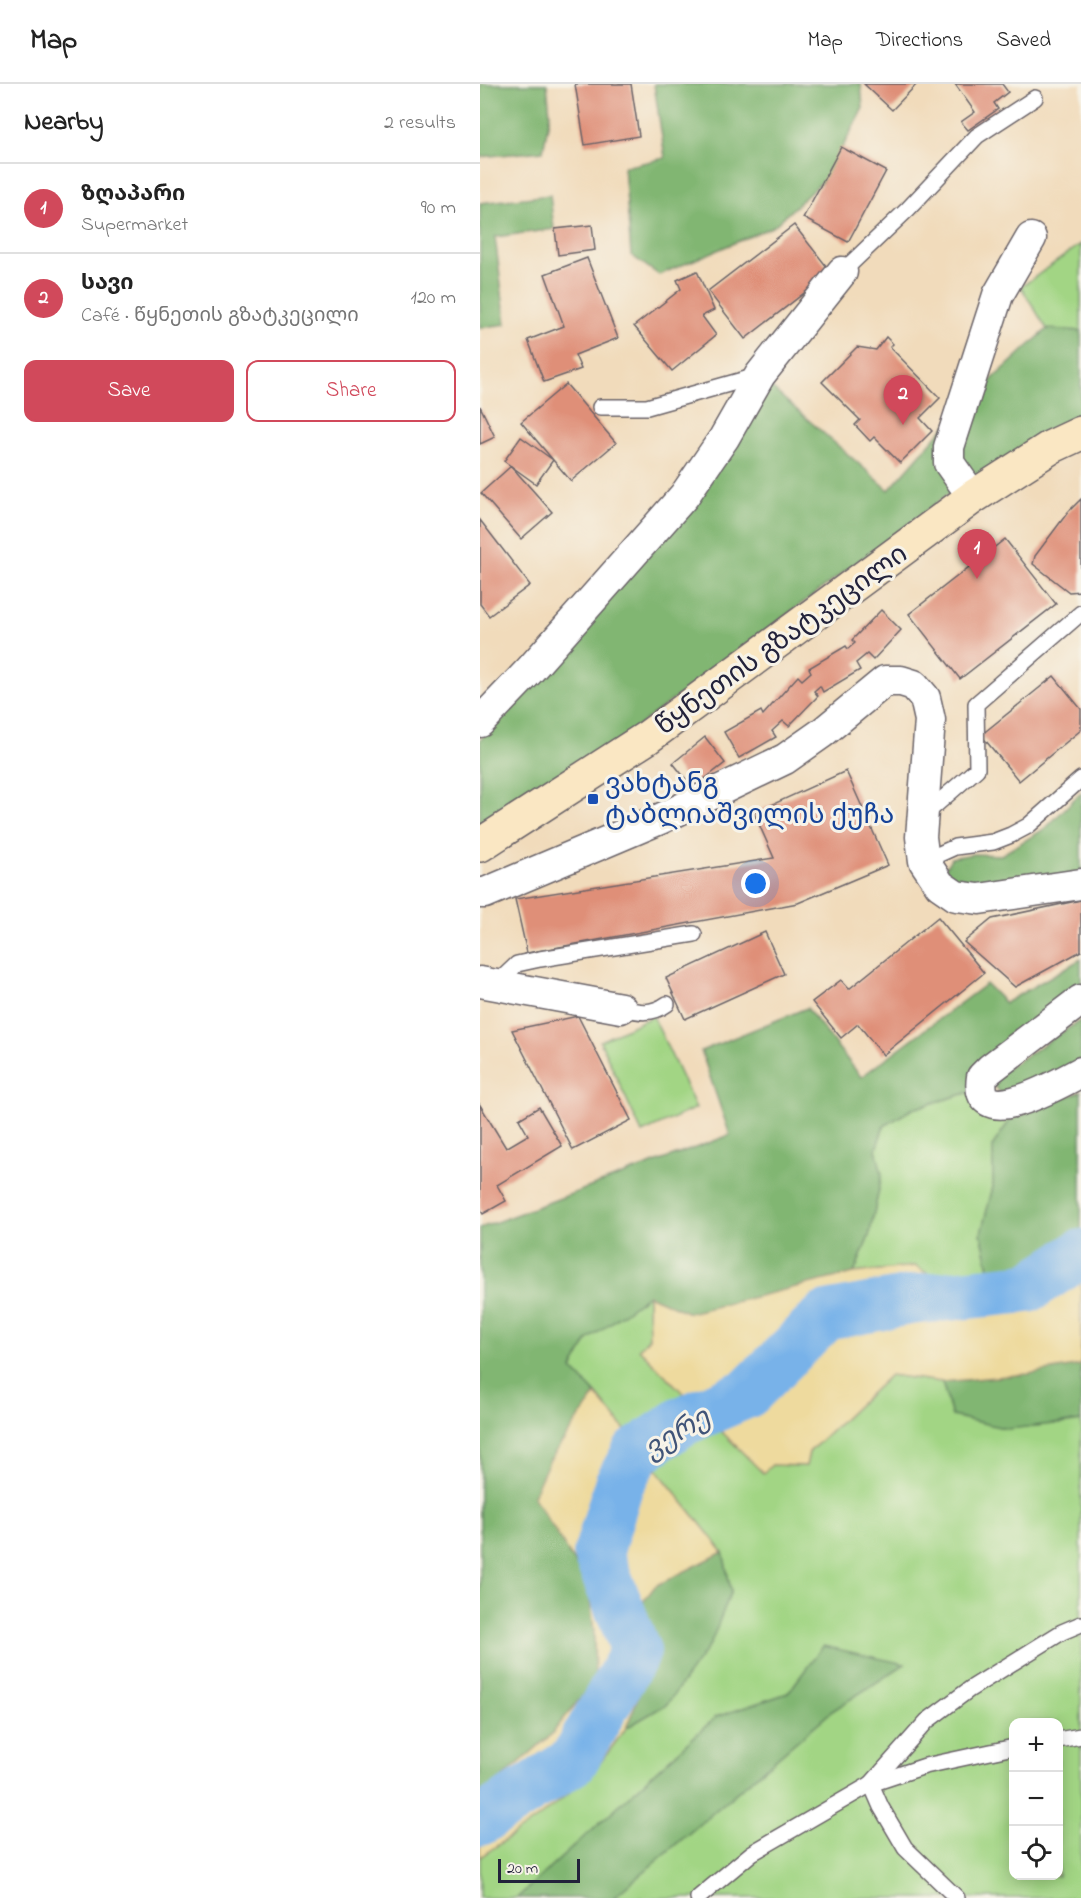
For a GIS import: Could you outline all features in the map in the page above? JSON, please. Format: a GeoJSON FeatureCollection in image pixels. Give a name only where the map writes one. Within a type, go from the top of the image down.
{"type":"FeatureCollection","features":[{"type":"Feature","properties":{"kind":"main road","name":"წყნეთის გზატკეცილი"},"geometry":{"type":"LineString","coordinates":[[480,845],[648,737],[973,497],[1051,447],[1081,433]]}},
{"type":"Feature","properties":{"kind":"street"},"geometry":{"type":"LineString","coordinates":[[973,497],[949,463],[949,447],[998,295],[1031,238]]}},
{"type":"Feature","properties":{"kind":"street"},"geometry":{"type":"LineString","coordinates":[[480,722],[530,670],[684,496],[724,438],[760,375],[842,272]]}},
{"type":"Feature","properties":{"kind":"street"},"geometry":{"type":"LineString","coordinates":[[480,893],[485,893],[660,819],[785,759],[822,733],[885,681],[901,681],[914,685],[925,698],[930,720],[921,837],[924,861],[940,885],[956,896],[979,900],[1081,884]]}},
{"type":"Feature","properties":{"kind":"street"},"geometry":{"type":"LineString","coordinates":[[488,983],[621,1008]]}},
{"type":"Feature","properties":{"kind":"street"},"geometry":{"type":"LineString","coordinates":[[1081,1000],[990,1069],[982,1077],[982,1092],[995,1104],[1016,1102],[1081,1072]]}},
{"type":"Feature","properties":{"kind":"lane"},"geometry":{"type":"LineString","coordinates":[[842,272],[908,209],[977,136],[1035,98]]}},
{"type":"Feature","properties":{"kind":"lane"},"geometry":{"type":"LineString","coordinates":[[600,407],[647,407],[760,375]]}},
{"type":"Feature","properties":{"kind":"lane"},"geometry":{"type":"LineString","coordinates":[[923,816],[977,769],[976,704],[1081,613]]}},
{"type":"Feature","properties":{"kind":"lane"},"geometry":{"type":"LineString","coordinates":[[924,861],[955,847],[993,842],[1011,835],[1028,826],[1081,779]]}},
{"type":"Feature","properties":{"kind":"lane"},"geometry":{"type":"LineString","coordinates":[[488,983],[517,964],[694,934]]}},
{"type":"Feature","properties":{"kind":"lane"},"geometry":{"type":"LineString","coordinates":[[621,1008],[639,1013],[659,1011],[667,1004]]}},
{"type":"Feature","properties":{"kind":"lane"},"geometry":{"type":"LineString","coordinates":[[872,1784],[927,1721],[970,1689],[1062,1632],[1081,1624]]}},
{"type":"Feature","properties":{"kind":"lane"},"geometry":{"type":"LineString","coordinates":[[1063,1739],[1081,1736]]}},
{"type":"Feature","properties":{"kind":"lane"},"geometry":{"type":"LineString","coordinates":[[698,1898],[752,1853],[872,1784],[925,1766],[1009,1748]]}},
{"type":"Feature","properties":{"kind":"lane"},"geometry":{"type":"LineString","coordinates":[[872,1784],[880,1807],[905,1848],[957,1898]]}},
{"type":"Feature","properties":{"kind":"green space"},"geometry":{"type":"Polygon","coordinates":[[[480,84],[547,84],[550,114],[543,151],[480,157],[480,84]]]}},
{"type":"Feature","properties":{"kind":"green space"},"geometry":{"type":"Polygon","coordinates":[[[654,84],[861,84],[863,108],[827,177],[774,226],[659,275],[631,255],[624,167],[665,158],[654,84]]]}},
{"type":"Feature","properties":{"kind":"green space"},"geometry":{"type":"Polygon","coordinates":[[[550,195],[554,229],[495,237],[506,324],[480,328],[480,203],[550,195]]]}},
{"type":"Feature","properties":{"kind":"green space"},"geometry":{"type":"Polygon","coordinates":[[[1081,244],[1081,331],[1047,329],[1021,287],[1081,244]]]}},
{"type":"Feature","properties":{"kind":"green space"},"geometry":{"type":"Polygon","coordinates":[[[1047,329],[1081,331],[1081,418],[1058,429],[950,493],[611,746],[480,832],[480,740],[525,690],[767,384],[889,490],[963,406],[1047,329]]]}},
{"type":"Feature","properties":{"kind":"green space"},"geometry":{"type":"Polygon","coordinates":[[[1081,792],[1081,879],[974,891],[951,878],[945,869],[951,858],[973,854],[1001,855],[1046,828],[1081,792]]]}},
{"type":"Feature","properties":{"kind":"green space"},"geometry":{"type":"Polygon","coordinates":[[[1081,959],[1081,994],[974,1091],[912,1109],[884,1126],[876,1149],[882,1175],[869,1236],[854,1273],[689,1313],[648,1295],[588,1340],[572,1369],[596,1394],[549,1461],[568,1553],[588,1583],[594,1631],[595,1680],[551,1735],[480,1797],[480,1228],[730,1135],[701,1051],[807,1008],[861,1077],[986,984],[1005,1003],[1081,959]]]}},
{"type":"Feature","properties":{"kind":"green space"},"geometry":{"type":"Polygon","coordinates":[[[653,1016],[696,1108],[642,1133],[600,1041],[653,1016]]]}},
{"type":"Feature","properties":{"kind":"green space"},"geometry":{"type":"Polygon","coordinates":[[[1081,1020],[1081,1066],[1007,1100],[993,1085],[1004,1070],[1081,1020]]]}},
{"type":"Feature","properties":{"kind":"green space"},"geometry":{"type":"Polygon","coordinates":[[[974,1091],[981,1111],[1010,1120],[993,1145],[993,1187],[981,1234],[991,1277],[1020,1278],[976,1283],[952,1289],[915,1266],[854,1273],[869,1236],[882,1175],[876,1149],[884,1126],[912,1109],[974,1091]]]}},
{"type":"Feature","properties":{"kind":"green space"},"geometry":{"type":"Polygon","coordinates":[[[1081,1091],[1081,1231],[1071,1234],[1020,1278],[991,1277],[981,1233],[993,1187],[993,1145],[1010,1120],[1081,1091]]]}},
{"type":"Feature","properties":{"kind":"green space"},"geometry":{"type":"Polygon","coordinates":[[[648,1295],[649,1338],[639,1349],[772,1465],[806,1466],[809,1452],[890,1375],[942,1382],[952,1416],[1061,1424],[1081,1421],[1081,1898],[613,1898],[832,1711],[904,1664],[823,1647],[788,1693],[716,1717],[517,1898],[480,1898],[480,1857],[539,1817],[591,1775],[626,1728],[667,1704],[731,1591],[723,1552],[596,1394],[572,1369],[588,1340],[648,1295]]]}},
{"type":"Feature","properties":{"kind":"green space"},"geometry":{"type":"Polygon","coordinates":[[[1081,1365],[1081,1421],[1008,1429],[952,1416],[942,1382],[1028,1374],[1081,1365]]]}},
{"type":"Feature","properties":{"kind":"green space"},"geometry":{"type":"Polygon","coordinates":[[[723,1552],[731,1591],[711,1643],[667,1704],[626,1728],[654,1656],[639,1607],[655,1586],[723,1552]]]}},
{"type":"Feature","properties":{"kind":"green space"},"geometry":{"type":"Polygon","coordinates":[[[823,1646],[905,1664],[832,1711],[613,1898],[517,1898],[716,1717],[788,1693],[823,1646]]]}},
{"type":"Feature","properties":{"kind":"sand"},"geometry":{"type":"Polygon","coordinates":[[[1081,1231],[1081,1365],[1028,1374],[942,1382],[890,1375],[809,1452],[806,1466],[772,1465],[763,1473],[639,1349],[649,1338],[648,1295],[689,1313],[854,1273],[915,1266],[952,1289],[976,1283],[1020,1278],[1071,1234],[1081,1231]]]}},
{"type":"Feature","properties":{"kind":"sand"},"geometry":{"type":"Polygon","coordinates":[[[596,1394],[723,1552],[655,1586],[639,1607],[654,1656],[626,1728],[591,1775],[539,1817],[480,1857],[480,1797],[551,1735],[595,1680],[594,1631],[588,1583],[533,1496],[549,1461],[596,1394]]]}},
{"type":"Feature","properties":{"kind":"building"},"geometry":{"type":"Polygon","coordinates":[[[575,84],[631,84],[639,136],[585,145],[575,84]]]}},
{"type":"Feature","properties":{"kind":"building"},"geometry":{"type":"Polygon","coordinates":[[[864,84],[917,84],[892,110],[864,84]]]}},
{"type":"Feature","properties":{"kind":"building"},"geometry":{"type":"Polygon","coordinates":[[[955,84],[1002,84],[1008,92],[994,103],[998,109],[968,130],[961,122],[975,112],[955,84]]]}},
{"type":"Feature","properties":{"kind":"building"},"geometry":{"type":"Polygon","coordinates":[[[841,147],[886,171],[848,242],[803,218],[841,147]]]}},
{"type":"Feature","properties":{"kind":"building"},"geometry":{"type":"Polygon","coordinates":[[[592,225],[595,250],[558,255],[555,229],[592,225]]]}},
{"type":"Feature","properties":{"kind":"building"},"geometry":{"type":"Polygon","coordinates":[[[794,225],[831,272],[745,339],[708,291],[794,225]]]}},
{"type":"Feature","properties":{"kind":"building"},"geometry":{"type":"Polygon","coordinates":[[[587,258],[618,338],[575,355],[581,369],[544,382],[528,340],[564,326],[545,274],[587,258]]]}},
{"type":"Feature","properties":{"kind":"building"},"geometry":{"type":"Polygon","coordinates":[[[697,271],[714,310],[702,316],[716,335],[672,371],[634,326],[681,289],[677,280],[697,271]]]}},
{"type":"Feature","properties":{"kind":"building"},"geometry":{"type":"Polygon","coordinates":[[[886,337],[893,344],[890,347],[940,398],[920,418],[932,431],[900,463],[874,437],[870,441],[855,425],[860,420],[822,382],[857,347],[876,350],[886,337]]]}},
{"type":"Feature","properties":{"kind":"building"},"geometry":{"type":"Polygon","coordinates":[[[566,384],[616,443],[571,481],[521,422],[566,384]]]}},
{"type":"Feature","properties":{"kind":"building"},"geometry":{"type":"Polygon","coordinates":[[[480,406],[495,437],[480,444],[480,406]]]}},
{"type":"Feature","properties":{"kind":"building"},"geometry":{"type":"Polygon","coordinates":[[[521,437],[553,460],[536,484],[504,461],[521,437]]]}},
{"type":"Feature","properties":{"kind":"building"},"geometry":{"type":"Polygon","coordinates":[[[511,466],[552,512],[521,539],[481,493],[511,466]]]}},
{"type":"Feature","properties":{"kind":"building"},"geometry":{"type":"Polygon","coordinates":[[[1081,499],[1081,591],[1069,592],[1033,564],[1035,556],[1068,512],[1081,499]]]}},
{"type":"Feature","properties":{"kind":"building"},"geometry":{"type":"Polygon","coordinates":[[[480,520],[530,585],[489,616],[480,604],[480,520]]]}},
{"type":"Feature","properties":{"kind":"building"},"geometry":{"type":"Polygon","coordinates":[[[1005,539],[1056,604],[960,679],[909,614],[1005,539]]]}},
{"type":"Feature","properties":{"kind":"building"},"geometry":{"type":"Polygon","coordinates":[[[881,610],[901,630],[873,660],[867,654],[856,663],[860,670],[823,692],[820,686],[814,691],[818,696],[789,726],[783,721],[772,731],[776,737],[739,758],[724,732],[761,711],[763,715],[798,676],[802,680],[811,672],[809,668],[846,646],[848,649],[855,643],[852,640],[881,610]]]}},
{"type":"Feature","properties":{"kind":"building"},"geometry":{"type":"Polygon","coordinates":[[[1054,676],[1081,709],[1081,730],[1019,781],[981,735],[1054,676]]]}},
{"type":"Feature","properties":{"kind":"building"},"geometry":{"type":"Polygon","coordinates":[[[705,737],[725,763],[693,788],[673,763],[705,737]]]}},
{"type":"Feature","properties":{"kind":"building"},"geometry":{"type":"Polygon","coordinates":[[[846,771],[888,865],[798,903],[527,953],[515,899],[774,858],[754,813],[846,771]]]}},
{"type":"Feature","properties":{"kind":"building"},"geometry":{"type":"Polygon","coordinates":[[[1081,900],[1081,951],[1015,987],[964,942],[992,919],[1081,900]]]}},
{"type":"Feature","properties":{"kind":"building"},"geometry":{"type":"Polygon","coordinates":[[[938,917],[984,973],[883,1055],[858,1024],[841,1038],[812,1002],[841,980],[849,989],[938,917]]]}},
{"type":"Feature","properties":{"kind":"building"},"geometry":{"type":"Polygon","coordinates":[[[765,932],[784,974],[685,1019],[666,978],[765,932]]]}},
{"type":"Feature","properties":{"kind":"building"},"geometry":{"type":"Polygon","coordinates":[[[578,1016],[631,1120],[573,1150],[512,1030],[578,1016]]]}},
{"type":"Feature","properties":{"kind":"building"},"geometry":{"type":"Polygon","coordinates":[[[480,1105],[506,1148],[528,1135],[519,1119],[539,1107],[562,1146],[497,1185],[506,1201],[483,1214],[480,1208],[480,1105]]]}},
{"type":"Feature","properties":{"kind":"waterway","name":"ვერე"},"geometry":{"type":"LineString","coordinates":[[480,1821],[573,1761],[636,1651],[598,1554],[619,1484],[637,1452],[683,1421],[748,1393],[826,1316],[910,1300],[1028,1288],[1081,1254]]}},
{"type":"Feature","properties":{"kind":"place","name":"სავი"},"geometry":{"type":"Point","coordinates":[903,425]}},
{"type":"Feature","properties":{"kind":"place","name":"ზღაპარი"},"geometry":{"type":"Point","coordinates":[977,579]}},
{"type":"Feature","properties":{"kind":"place","name":"ვახტანგ ტაბლიაშვილის ქუჩა"},"geometry":{"type":"Point","coordinates":[593,799]}}]}
